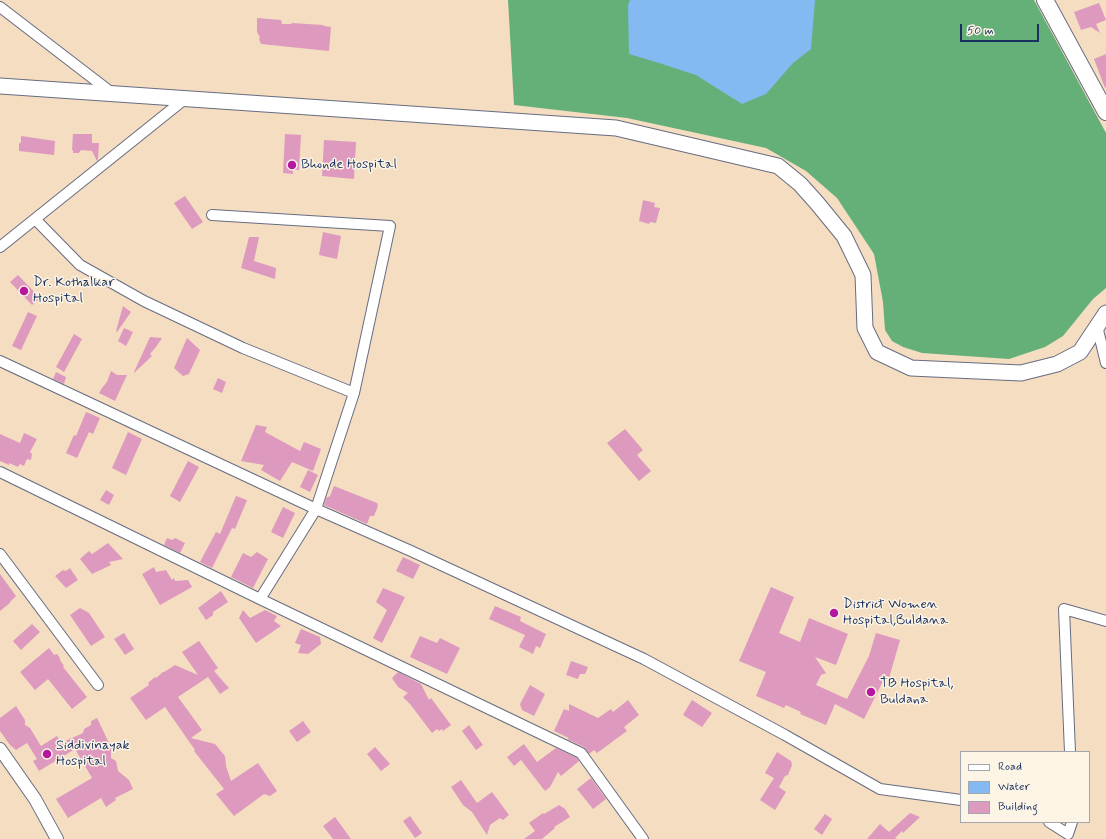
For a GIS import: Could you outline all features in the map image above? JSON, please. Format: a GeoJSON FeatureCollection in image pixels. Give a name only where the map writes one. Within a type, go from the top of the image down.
{"type":"FeatureCollection","features":[{"type":"Feature","properties":{"kind":"highway"},"geometry":{"type":"LineString","coordinates":[[1045,0],[1106,112]]}},
{"type":"Feature","properties":{"kind":"main road"},"geometry":{"type":"LineString","coordinates":[[0,86],[616,128],[778,166],[800,184],[844,236],[863,275],[865,328],[877,352],[911,368],[1021,373],[1056,364],[1080,352],[1106,313]]}},
{"type":"Feature","properties":{"kind":"street"},"geometry":{"type":"LineString","coordinates":[[0,7],[112,93]]}},
{"type":"Feature","properties":{"kind":"street"},"geometry":{"type":"LineString","coordinates":[[0,247],[186,98]]}},
{"type":"Feature","properties":{"kind":"street"},"geometry":{"type":"LineString","coordinates":[[212,215],[390,226],[354,393],[316,509],[260,599]]}},
{"type":"Feature","properties":{"kind":"street"},"geometry":{"type":"LineString","coordinates":[[35,219],[80,265],[144,301],[242,348],[354,393]]}},
{"type":"Feature","properties":{"kind":"street"},"geometry":{"type":"LineString","coordinates":[[1097,326],[1106,363]]}},
{"type":"Feature","properties":{"kind":"street"},"geometry":{"type":"LineString","coordinates":[[0,361],[316,509],[412,551],[644,659],[785,735],[880,789],[960,800]]}},
{"type":"Feature","properties":{"kind":"street"},"geometry":{"type":"LineString","coordinates":[[0,472],[581,753],[643,839]]}},
{"type":"Feature","properties":{"kind":"street"},"geometry":{"type":"LineString","coordinates":[[0,554],[98,685]]}},
{"type":"Feature","properties":{"kind":"street"},"geometry":{"type":"LineString","coordinates":[[1070,751],[1064,609],[1106,621]]}},
{"type":"Feature","properties":{"kind":"street"},"geometry":{"type":"LineString","coordinates":[[0,749],[35,799],[57,839]]}},
{"type":"Feature","properties":{"kind":"street"},"geometry":{"type":"LineString","coordinates":[[1051,823],[1068,834],[1072,823]]}},
{"type":"Feature","properties":{"kind":"green space"},"geometry":{"type":"Polygon","coordinates":[[[508,0],[1034,0],[1106,133],[1106,288],[1093,299],[1063,336],[1045,347],[1009,359],[922,353],[903,347],[892,341],[885,330],[883,302],[874,254],[837,198],[806,171],[766,148],[627,118],[514,105],[508,0]]]}},
{"type":"Feature","properties":{"kind":"water"},"geometry":{"type":"Polygon","coordinates":[[[630,0],[815,0],[811,49],[793,63],[766,94],[742,104],[696,75],[629,54],[628,5],[630,0]]]}},
{"type":"Feature","properties":{"kind":"building"},"geometry":{"type":"Polygon","coordinates":[[[1099,3],[1106,20],[1096,24],[1100,33],[1091,27],[1081,30],[1074,12],[1099,3]]]}},
{"type":"Feature","properties":{"kind":"building"},"geometry":{"type":"Polygon","coordinates":[[[257,18],[281,20],[282,24],[292,23],[331,27],[329,51],[261,44],[259,39],[260,37],[257,32],[257,18]]]}},
{"type":"Feature","properties":{"kind":"building"},"geometry":{"type":"Polygon","coordinates":[[[1106,54],[1106,87],[1105,88],[1094,59],[1106,54]]]}},
{"type":"Feature","properties":{"kind":"building"},"geometry":{"type":"Polygon","coordinates":[[[73,134],[92,134],[92,143],[99,143],[97,161],[92,151],[81,150],[79,153],[73,153],[73,134]]]}},
{"type":"Feature","properties":{"kind":"building"},"geometry":{"type":"Polygon","coordinates":[[[285,134],[301,135],[299,170],[293,170],[293,174],[283,173],[285,134]]]}},
{"type":"Feature","properties":{"kind":"building"},"geometry":{"type":"Polygon","coordinates":[[[21,136],[55,141],[54,155],[19,151],[21,136]]]}},
{"type":"Feature","properties":{"kind":"building"},"geometry":{"type":"Polygon","coordinates":[[[324,140],[356,142],[354,179],[322,176],[324,140]]]}},
{"type":"Feature","properties":{"kind":"building"},"geometry":{"type":"Polygon","coordinates":[[[185,196],[203,222],[192,229],[174,203],[185,196]]]}},
{"type":"Feature","properties":{"kind":"building"},"geometry":{"type":"Polygon","coordinates":[[[643,200],[655,203],[654,207],[660,208],[656,223],[650,222],[649,224],[639,221],[643,200]]]}},
{"type":"Feature","properties":{"kind":"building"},"geometry":{"type":"Polygon","coordinates":[[[323,232],[341,236],[337,259],[319,255],[323,232]]]}},
{"type":"Feature","properties":{"kind":"building"},"geometry":{"type":"Polygon","coordinates":[[[249,237],[259,237],[254,261],[276,268],[275,279],[241,268],[249,237]]]}},
{"type":"Feature","properties":{"kind":"building"},"geometry":{"type":"Polygon","coordinates":[[[18,275],[40,298],[32,305],[10,282],[18,275]]]}},
{"type":"Feature","properties":{"kind":"building"},"geometry":{"type":"Polygon","coordinates":[[[123,306],[131,312],[117,332],[116,331],[123,306]]]}},
{"type":"Feature","properties":{"kind":"building"},"geometry":{"type":"Polygon","coordinates":[[[28,312],[37,316],[21,350],[12,346],[28,312]]]}},
{"type":"Feature","properties":{"kind":"building"},"geometry":{"type":"Polygon","coordinates":[[[124,328],[133,332],[126,346],[118,341],[124,328]]]}},
{"type":"Feature","properties":{"kind":"building"},"geometry":{"type":"Polygon","coordinates":[[[74,334],[82,339],[64,372],[56,367],[74,334]]]}},
{"type":"Feature","properties":{"kind":"building"},"geometry":{"type":"Polygon","coordinates":[[[150,337],[162,338],[150,354],[152,356],[134,373],[134,372],[150,337]]]}},
{"type":"Feature","properties":{"kind":"building"},"geometry":{"type":"Polygon","coordinates":[[[187,338],[200,350],[189,374],[183,376],[174,368],[187,338]]]}},
{"type":"Feature","properties":{"kind":"building"},"geometry":{"type":"Polygon","coordinates":[[[111,371],[117,375],[127,375],[115,401],[99,393],[107,382],[111,371]]]}},
{"type":"Feature","properties":{"kind":"building"},"geometry":{"type":"Polygon","coordinates":[[[56,372],[66,377],[64,384],[53,379],[56,372]]]}},
{"type":"Feature","properties":{"kind":"building"},"geometry":{"type":"Polygon","coordinates":[[[218,378],[226,382],[222,393],[213,389],[218,378]]]}},
{"type":"Feature","properties":{"kind":"building"},"geometry":{"type":"Polygon","coordinates":[[[86,412],[100,418],[93,434],[89,432],[77,458],[66,453],[74,435],[76,436],[86,412]]]}},
{"type":"Feature","properties":{"kind":"building"},"geometry":{"type":"Polygon","coordinates":[[[256,425],[267,427],[265,432],[300,451],[304,442],[321,449],[313,471],[292,462],[280,481],[261,470],[264,465],[241,461],[256,425]]]}},
{"type":"Feature","properties":{"kind":"building"},"geometry":{"type":"Polygon","coordinates":[[[625,429],[643,450],[637,455],[651,471],[639,481],[607,443],[625,429]]]}},
{"type":"Feature","properties":{"kind":"building"},"geometry":{"type":"Polygon","coordinates":[[[128,432],[142,439],[126,475],[112,468],[128,432]]]}},
{"type":"Feature","properties":{"kind":"building"},"geometry":{"type":"Polygon","coordinates":[[[24,433],[37,439],[30,452],[32,454],[31,460],[27,459],[24,466],[20,464],[18,467],[0,461],[0,434],[20,443],[24,433]]]}},
{"type":"Feature","properties":{"kind":"building"},"geometry":{"type":"Polygon","coordinates":[[[188,461],[199,467],[180,502],[170,496],[188,461]]]}},
{"type":"Feature","properties":{"kind":"building"},"geometry":{"type":"Polygon","coordinates":[[[308,470],[318,475],[310,492],[300,487],[308,470]]]}},
{"type":"Feature","properties":{"kind":"building"},"geometry":{"type":"Polygon","coordinates":[[[334,486],[377,503],[378,506],[374,516],[370,516],[367,524],[324,505],[326,498],[330,496],[334,486]]]}},
{"type":"Feature","properties":{"kind":"building"},"geometry":{"type":"Polygon","coordinates":[[[106,490],[114,495],[109,505],[100,500],[106,490]]]}},
{"type":"Feature","properties":{"kind":"building"},"geometry":{"type":"Polygon","coordinates":[[[236,496],[247,500],[235,529],[232,528],[212,568],[200,562],[216,532],[220,534],[236,496]]]}},
{"type":"Feature","properties":{"kind":"building"},"geometry":{"type":"Polygon","coordinates":[[[283,507],[295,513],[283,538],[271,532],[283,507]]]}},
{"type":"Feature","properties":{"kind":"building"},"geometry":{"type":"Polygon","coordinates":[[[167,538],[172,540],[175,538],[185,543],[180,553],[164,545],[167,538]]]}},
{"type":"Feature","properties":{"kind":"building"},"geometry":{"type":"Polygon","coordinates":[[[108,543],[123,559],[109,562],[111,565],[92,574],[80,559],[89,551],[92,554],[108,543]]]}},
{"type":"Feature","properties":{"kind":"building"},"geometry":{"type":"Polygon","coordinates":[[[257,552],[268,559],[253,588],[231,577],[243,553],[251,557],[257,552]]]}},
{"type":"Feature","properties":{"kind":"building"},"geometry":{"type":"Polygon","coordinates":[[[403,557],[420,565],[413,579],[396,571],[403,557]]]}},
{"type":"Feature","properties":{"kind":"building"},"geometry":{"type":"Polygon","coordinates":[[[154,567],[156,572],[166,570],[172,580],[174,578],[175,581],[188,580],[192,587],[160,605],[142,574],[154,567]]]}},
{"type":"Feature","properties":{"kind":"building"},"geometry":{"type":"Polygon","coordinates":[[[70,568],[78,580],[66,588],[55,576],[63,570],[66,571],[70,568]]]}},
{"type":"Feature","properties":{"kind":"building"},"geometry":{"type":"Polygon","coordinates":[[[0,574],[16,596],[0,611],[0,574]]]}},
{"type":"Feature","properties":{"kind":"building"},"geometry":{"type":"Polygon","coordinates":[[[771,587],[794,597],[779,633],[800,642],[809,618],[848,634],[836,665],[815,657],[826,673],[821,675],[816,685],[847,699],[869,656],[876,633],[900,640],[889,678],[884,676],[883,681],[864,719],[835,704],[826,725],[800,714],[801,712],[786,705],[784,708],[756,696],[766,672],[739,661],[771,587]]]}},
{"type":"Feature","properties":{"kind":"building"},"geometry":{"type":"Polygon","coordinates":[[[383,588],[405,597],[382,643],[373,638],[387,610],[376,602],[383,588]]]}},
{"type":"Feature","properties":{"kind":"building"},"geometry":{"type":"Polygon","coordinates":[[[221,591],[228,602],[213,612],[213,615],[206,620],[198,608],[221,591]]]}},
{"type":"Feature","properties":{"kind":"building"},"geometry":{"type":"Polygon","coordinates":[[[495,606],[521,617],[520,621],[546,634],[540,648],[536,646],[533,654],[519,647],[525,635],[489,619],[495,606]]]}},
{"type":"Feature","properties":{"kind":"building"},"geometry":{"type":"Polygon","coordinates":[[[80,608],[89,613],[105,637],[91,646],[70,615],[80,608]]]}},
{"type":"Feature","properties":{"kind":"building"},"geometry":{"type":"Polygon","coordinates":[[[243,610],[250,618],[265,610],[277,616],[274,621],[281,626],[256,643],[239,618],[243,610]]]}},
{"type":"Feature","properties":{"kind":"building"},"geometry":{"type":"Polygon","coordinates":[[[32,624],[40,632],[21,650],[13,641],[32,624]]]}},
{"type":"Feature","properties":{"kind":"building"},"geometry":{"type":"Polygon","coordinates":[[[301,629],[320,637],[321,644],[308,654],[298,653],[301,645],[295,643],[301,629]]]}},
{"type":"Feature","properties":{"kind":"building"},"geometry":{"type":"Polygon","coordinates":[[[124,633],[134,649],[125,655],[114,639],[124,633]]]}},
{"type":"Feature","properties":{"kind":"building"},"geometry":{"type":"Polygon","coordinates":[[[420,636],[437,643],[440,638],[460,648],[447,674],[410,657],[420,636]]]}},
{"type":"Feature","properties":{"kind":"building"},"geometry":{"type":"Polygon","coordinates":[[[199,641],[218,668],[214,671],[229,688],[220,694],[208,677],[178,697],[202,730],[191,738],[215,744],[225,756],[226,766],[231,781],[258,763],[277,791],[270,796],[264,794],[234,816],[216,794],[224,789],[194,751],[195,750],[165,707],[146,720],[130,698],[149,685],[148,683],[155,677],[156,678],[175,665],[198,675],[182,652],[199,641]]]}},
{"type":"Feature","properties":{"kind":"building"},"geometry":{"type":"Polygon","coordinates":[[[49,648],[54,655],[57,654],[64,666],[63,667],[87,697],[72,709],[48,679],[35,690],[20,672],[49,648]]]}},
{"type":"Feature","properties":{"kind":"building"},"geometry":{"type":"Polygon","coordinates":[[[571,661],[588,667],[585,674],[580,674],[578,679],[566,675],[571,661]]]}},
{"type":"Feature","properties":{"kind":"building"},"geometry":{"type":"Polygon","coordinates":[[[398,672],[421,684],[429,700],[431,698],[451,725],[443,731],[442,729],[439,731],[437,729],[432,733],[403,697],[408,693],[398,687],[392,678],[398,672]]]}},
{"type":"Feature","properties":{"kind":"building"},"geometry":{"type":"Polygon","coordinates":[[[530,685],[545,694],[534,716],[522,710],[520,704],[530,685]]]}},
{"type":"Feature","properties":{"kind":"building"},"geometry":{"type":"Polygon","coordinates":[[[628,700],[639,715],[624,727],[627,731],[597,753],[594,750],[589,754],[584,747],[554,731],[564,709],[569,711],[569,704],[598,718],[611,709],[613,712],[628,700]]]}},
{"type":"Feature","properties":{"kind":"building"},"geometry":{"type":"Polygon","coordinates":[[[692,700],[712,713],[702,727],[683,715],[692,700]]]}},
{"type":"Feature","properties":{"kind":"building"},"geometry":{"type":"Polygon","coordinates":[[[16,706],[25,720],[25,725],[30,728],[41,746],[57,736],[61,743],[83,733],[84,729],[91,725],[91,721],[97,718],[111,747],[111,758],[116,761],[118,771],[129,780],[133,789],[115,798],[116,800],[106,807],[101,798],[68,818],[56,799],[92,778],[75,749],[39,771],[33,761],[37,759],[27,743],[16,750],[10,745],[0,731],[0,718],[16,706]]]}},
{"type":"Feature","properties":{"kind":"building"},"geometry":{"type":"Polygon","coordinates":[[[303,721],[311,732],[297,742],[289,731],[303,721]]]}},
{"type":"Feature","properties":{"kind":"building"},"geometry":{"type":"Polygon","coordinates":[[[469,725],[483,745],[476,750],[462,731],[469,725]]]}},
{"type":"Feature","properties":{"kind":"building"},"geometry":{"type":"Polygon","coordinates":[[[524,744],[537,762],[556,748],[577,758],[579,761],[561,776],[558,772],[550,787],[545,791],[521,760],[514,766],[507,757],[524,744]]]}},
{"type":"Feature","properties":{"kind":"building"},"geometry":{"type":"Polygon","coordinates":[[[375,747],[390,764],[381,771],[367,754],[375,747]]]}},
{"type":"Feature","properties":{"kind":"building"},"geometry":{"type":"Polygon","coordinates":[[[777,752],[791,761],[792,765],[788,775],[785,776],[779,787],[786,792],[775,810],[760,800],[774,778],[765,773],[777,752]]]}},
{"type":"Feature","properties":{"kind":"building"},"geometry":{"type":"Polygon","coordinates":[[[591,778],[606,799],[593,809],[577,789],[591,778]]]}},
{"type":"Feature","properties":{"kind":"building"},"geometry":{"type":"Polygon","coordinates":[[[461,780],[477,803],[492,792],[509,815],[503,820],[500,818],[490,825],[487,835],[472,812],[463,805],[451,787],[461,780]]]}},
{"type":"Feature","properties":{"kind":"building"},"geometry":{"type":"Polygon","coordinates":[[[559,805],[565,809],[570,817],[554,827],[555,828],[542,839],[524,839],[535,831],[529,823],[543,813],[544,814],[559,805]]]}},
{"type":"Feature","properties":{"kind":"building"},"geometry":{"type":"Polygon","coordinates":[[[910,813],[920,817],[903,833],[902,831],[895,838],[897,839],[867,839],[880,824],[889,832],[910,813]]]}},
{"type":"Feature","properties":{"kind":"building"},"geometry":{"type":"Polygon","coordinates":[[[825,814],[832,819],[822,835],[814,829],[825,814]]]}},
{"type":"Feature","properties":{"kind":"building"},"geometry":{"type":"Polygon","coordinates":[[[410,816],[422,833],[415,838],[403,821],[410,816]]]}},
{"type":"Feature","properties":{"kind":"building"},"geometry":{"type":"Polygon","coordinates":[[[335,817],[351,839],[333,839],[323,826],[335,817]]]}},
{"type":"Feature","properties":{"kind":"place","name":"Bhonde Hospital"},"geometry":{"type":"Point","coordinates":[292,165]}},
{"type":"Feature","properties":{"kind":"place","name":"Dr. Kothalkar Hospital"},"geometry":{"type":"Point","coordinates":[24,291]}},
{"type":"Feature","properties":{"kind":"place","name":"District Women Hospital,Buldana"},"geometry":{"type":"Point","coordinates":[834,613]}},
{"type":"Feature","properties":{"kind":"place","name":"TB Hospital, Buldana"},"geometry":{"type":"Point","coordinates":[871,692]}},
{"type":"Feature","properties":{"kind":"place","name":"Siddivinayak Hospital"},"geometry":{"type":"Point","coordinates":[47,754]}}]}
